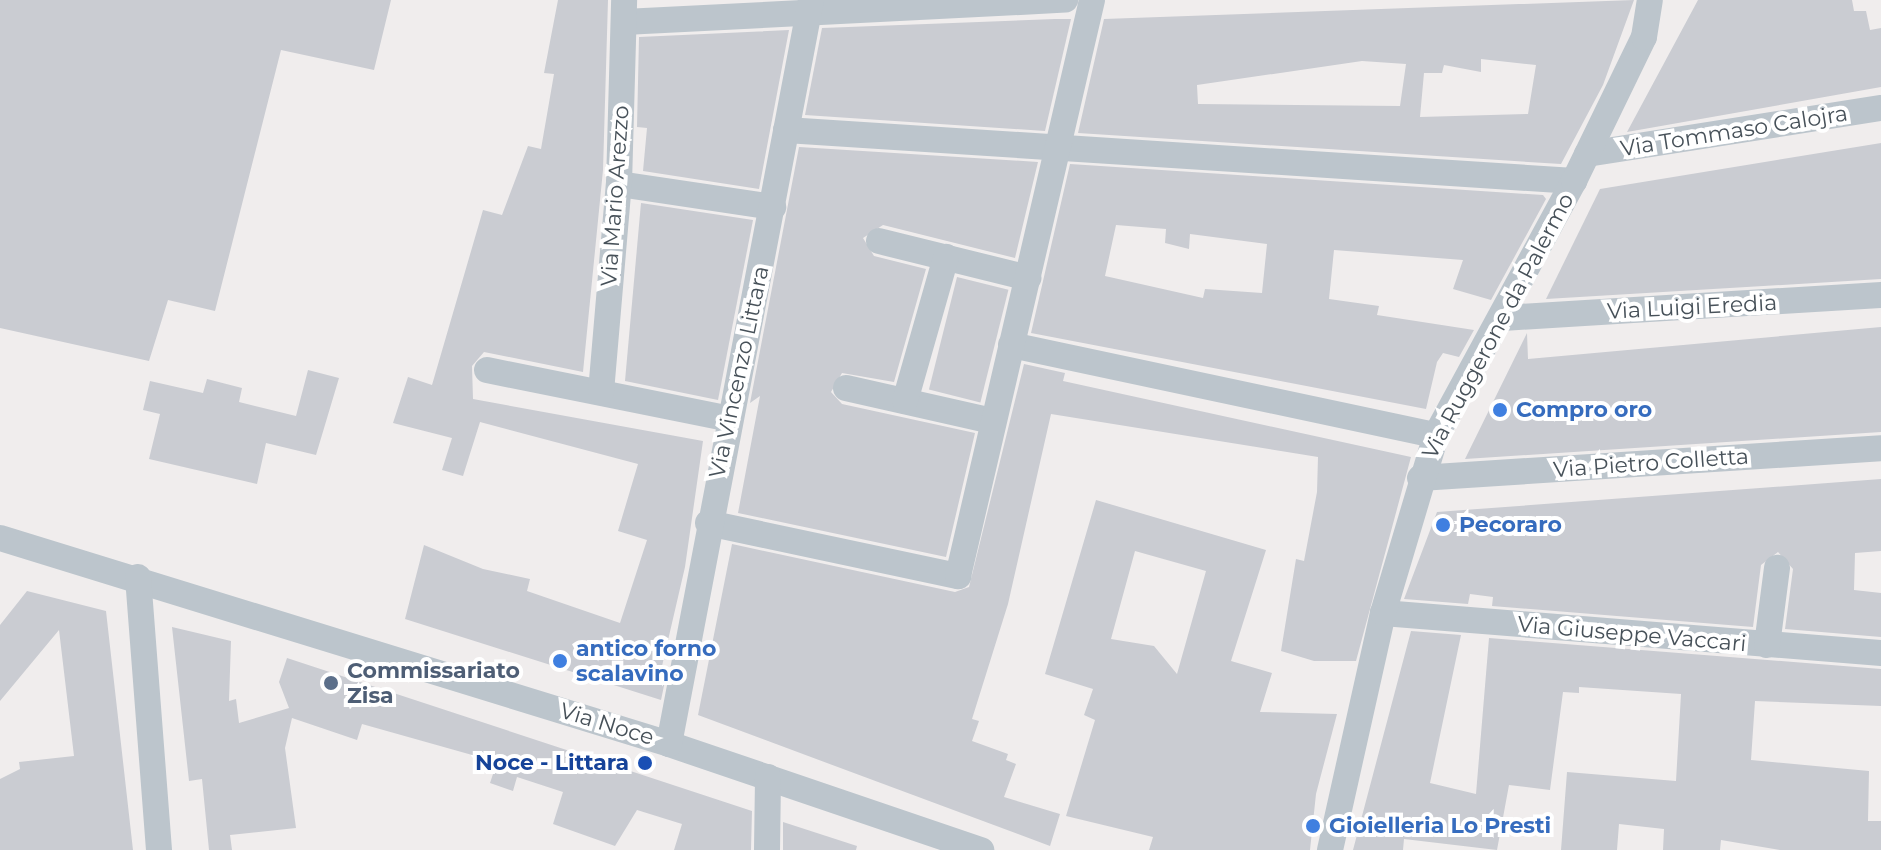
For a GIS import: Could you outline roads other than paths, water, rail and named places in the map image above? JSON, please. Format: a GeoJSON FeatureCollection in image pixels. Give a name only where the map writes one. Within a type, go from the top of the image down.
{"type":"FeatureCollection","features":[{"type":"Feature","properties":{"kind":"street"},"geometry":{"type":"LineString","coordinates":[[624,11],[1065,0]]}},
{"type":"Feature","properties":{"kind":"street"},"geometry":{"type":"LineString","coordinates":[[708,523],[958,576],[1092,0]]}},
{"type":"Feature","properties":{"kind":"street","name":"Via Ruggerone da Palermo"},"geometry":{"type":"LineString","coordinates":[[1330,850],[1383,613],[1420,478],[1436,435],[1503,318],[1574,181],[1644,37],[1650,0]]}},
{"type":"Feature","properties":{"kind":"street","name":"Via Vincenzo Littara"},"geometry":{"type":"LineString","coordinates":[[669,744],[708,523],[773,207],[809,7]]}},
{"type":"Feature","properties":{"kind":"street","name":"Via Mario Arezzo"},"geometry":{"type":"LineString","coordinates":[[601,392],[619,184],[624,11]]}},
{"type":"Feature","properties":{"kind":"street","name":"Via Tommaso Calojra"},"geometry":{"type":"LineString","coordinates":[[1587,154],[1881,108]]}},
{"type":"Feature","properties":{"kind":"street"},"geometry":{"type":"LineString","coordinates":[[786,130],[1574,181]]}},
{"type":"Feature","properties":{"kind":"street"},"geometry":{"type":"LineString","coordinates":[[619,184],[773,207]]}},
{"type":"Feature","properties":{"kind":"street"},"geometry":{"type":"LineString","coordinates":[[879,241],[1028,278]]}},
{"type":"Feature","properties":{"kind":"street"},"geometry":{"type":"LineString","coordinates":[[905,401],[946,257]]}},
{"type":"Feature","properties":{"kind":"street","name":"Via Luigi Eredia"},"geometry":{"type":"LineString","coordinates":[[1503,318],[1881,295]]}},
{"type":"Feature","properties":{"kind":"street"},"geometry":{"type":"LineString","coordinates":[[1011,345],[1436,435]]}},
{"type":"Feature","properties":{"kind":"street"},"geometry":{"type":"LineString","coordinates":[[487,370],[729,419]]}},
{"type":"Feature","properties":{"kind":"street"},"geometry":{"type":"LineString","coordinates":[[846,388],[993,421]]}},
{"type":"Feature","properties":{"kind":"street","name":"Via Pietro Colletta"},"geometry":{"type":"LineString","coordinates":[[1420,478],[1881,448]]}},
{"type":"Feature","properties":{"kind":"street","name":"Via Noce"},"geometry":{"type":"LineString","coordinates":[[1,540],[138,577],[669,744],[981,850]]}},
{"type":"Feature","properties":{"kind":"street"},"geometry":{"type":"LineString","coordinates":[[1767,645],[1777,568]]}},
{"type":"Feature","properties":{"kind":"street"},"geometry":{"type":"LineString","coordinates":[[138,577],[159,850]]}},
{"type":"Feature","properties":{"kind":"street","name":"Via Giuseppe Vaccari"},"geometry":{"type":"LineString","coordinates":[[1383,613],[1881,653]]}},
{"type":"Feature","properties":{"kind":"street"},"geometry":{"type":"LineString","coordinates":[[767,850],[768,777]]}},
{"type":"Feature","properties":{"kind":"place","name":"Compro oro"},"geometry":{"type":"Point","coordinates":[1500,410]}},
{"type":"Feature","properties":{"kind":"place","name":"Pecoraro"},"geometry":{"type":"Point","coordinates":[1443,525]}},
{"type":"Feature","properties":{"kind":"place","name":"antico forno scalavino"},"geometry":{"type":"Point","coordinates":[560,661]}},
{"type":"Feature","properties":{"kind":"place","name":"Commissariato Zisa"},"geometry":{"type":"Point","coordinates":[331,683]}},
{"type":"Feature","properties":{"kind":"place","name":"Noce - Littara"},"geometry":{"type":"Point","coordinates":[645,763]}},
{"type":"Feature","properties":{"kind":"place","name":"Gioielleria Lo Presti"},"geometry":{"type":"Point","coordinates":[1313,826]}}]}
